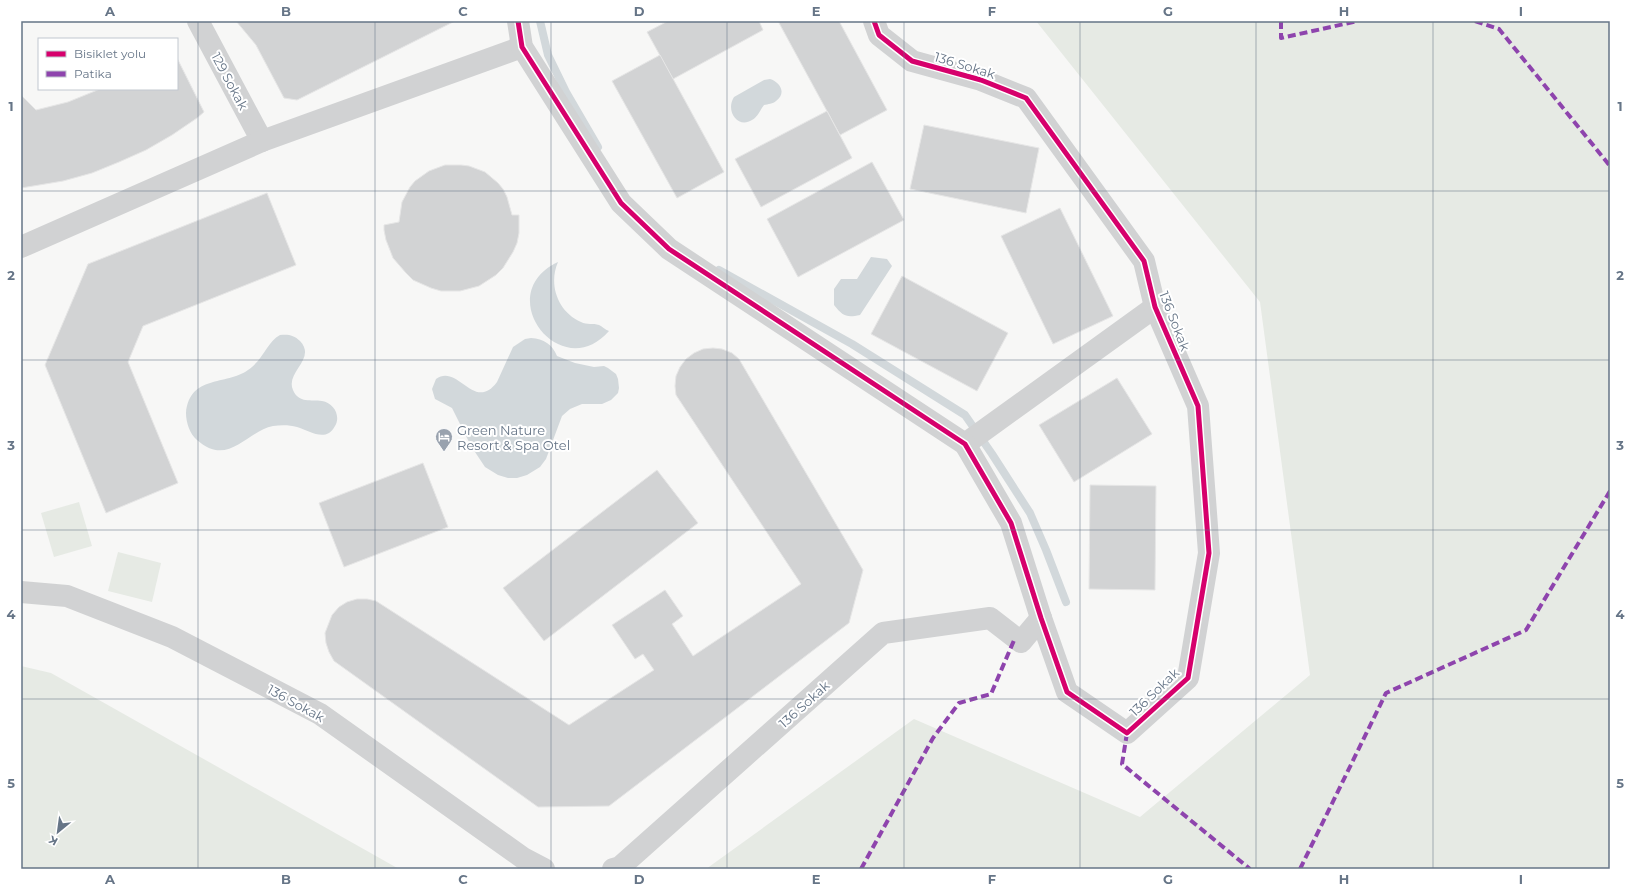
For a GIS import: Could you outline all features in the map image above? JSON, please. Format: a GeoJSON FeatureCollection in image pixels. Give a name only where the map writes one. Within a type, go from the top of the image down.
{"type":"FeatureCollection","features":[{"type":"Feature","properties":{"kind":"street","name":"129 Sokak"},"geometry":{"type":"LineString","coordinates":[[198,21],[262,141]]}},
{"type":"Feature","properties":{"kind":"street"},"geometry":{"type":"LineString","coordinates":[[518,21],[522,47],[621,203],[668,249],[965,444],[1011,523],[1041,618]]}},
{"type":"Feature","properties":{"kind":"street","name":"136 Sokak"},"geometry":{"type":"LineString","coordinates":[[874,21],[879,35],[912,61],[981,80],[1026,98],[1144,261],[1155,307],[1198,406],[1210,553],[1188,678],[1127,733],[1067,692],[1041,618]]}},
{"type":"Feature","properties":{"kind":"street"},"geometry":{"type":"LineString","coordinates":[[21,247],[262,141],[522,47]]}},
{"type":"Feature","properties":{"kind":"street"},"geometry":{"type":"LineString","coordinates":[[965,444],[1155,307]]}},
{"type":"Feature","properties":{"kind":"street","name":"136 Sokak"},"geometry":{"type":"LineString","coordinates":[[21,592],[67,596],[172,636],[320,714],[523,858],[544,869]]}},
{"type":"Feature","properties":{"kind":"street","name":"136 Sokak"},"geometry":{"type":"LineString","coordinates":[[613,869],[620,867],[884,633],[990,618],[1021,642],[1041,618]]}},
{"type":"Feature","properties":{"kind":"shaded area"},"geometry":{"type":"Polygon","coordinates":[[[1036,21],[1610,21],[1610,869],[706,869],[914,719],[1140,817],[1310,675],[1260,302],[1036,21]]]}},
{"type":"Feature","properties":{"kind":"shaded area"},"geometry":{"type":"Polygon","coordinates":[[[764,80],[774,80],[781,88],[782,91],[779,98],[773,103],[764,105],[752,120],[742,122],[734,117],[731,108],[734,97],[764,80]]]}},
{"type":"Feature","properties":{"kind":"shaded area"},"geometry":{"type":"Polygon","coordinates":[[[871,257],[887,259],[892,266],[860,315],[845,315],[834,305],[834,289],[841,279],[857,279],[871,257]]]}},
{"type":"Feature","properties":{"kind":"shaded area"},"geometry":{"type":"Polygon","coordinates":[[[558,262],[555,271],[555,288],[557,297],[566,312],[581,322],[599,325],[609,331],[590,345],[571,348],[554,342],[540,329],[532,312],[531,294],[539,276],[558,262]]]}},
{"type":"Feature","properties":{"kind":"shaded area"},"geometry":{"type":"Polygon","coordinates":[[[280,335],[295,337],[300,341],[304,348],[305,354],[303,360],[293,377],[293,390],[302,399],[322,401],[330,404],[337,414],[337,422],[335,426],[327,434],[322,435],[294,426],[273,426],[264,429],[228,449],[218,450],[208,448],[197,440],[190,431],[186,417],[189,401],[194,392],[202,386],[239,375],[248,370],[258,361],[272,342],[280,335]]]}},
{"type":"Feature","properties":{"kind":"shaded area"},"geometry":{"type":"Polygon","coordinates":[[[531,338],[544,341],[550,345],[557,356],[575,363],[594,367],[604,366],[608,368],[616,374],[619,388],[618,393],[611,400],[602,404],[582,404],[570,409],[562,416],[546,459],[540,467],[527,475],[517,478],[508,478],[498,475],[485,467],[471,446],[452,408],[435,399],[432,389],[436,379],[444,376],[452,377],[473,390],[481,392],[489,390],[497,382],[513,347],[525,339],[531,338]]]}},
{"type":"Feature","properties":{"kind":"shaded area"},"geometry":{"type":"Polygon","coordinates":[[[79,502],[92,546],[54,557],[41,513],[79,502]]]}},
{"type":"Feature","properties":{"kind":"shaded area"},"geometry":{"type":"Polygon","coordinates":[[[118,552],[161,563],[152,602],[108,591],[118,552]]]}},
{"type":"Feature","properties":{"kind":"shaded area"},"geometry":{"type":"Polygon","coordinates":[[[21,666],[51,673],[399,869],[21,869],[21,666]]]}},
{"type":"Feature","properties":{"kind":"building"},"geometry":{"type":"Polygon","coordinates":[[[236,21],[455,21],[297,100],[284,98],[256,45],[236,21]]]}},
{"type":"Feature","properties":{"kind":"building"},"geometry":{"type":"Polygon","coordinates":[[[668,21],[759,21],[763,30],[673,79],[647,32],[668,21]]]}},
{"type":"Feature","properties":{"kind":"building"},"geometry":{"type":"Polygon","coordinates":[[[778,21],[839,21],[887,110],[840,135],[778,21]]]}},
{"type":"Feature","properties":{"kind":"building"},"geometry":{"type":"Polygon","coordinates":[[[660,55],[724,172],[677,198],[612,81],[660,55]]]}},
{"type":"Feature","properties":{"kind":"building"},"geometry":{"type":"Polygon","coordinates":[[[178,60],[204,112],[172,135],[146,150],[119,162],[92,173],[63,181],[21,188],[21,95],[36,110],[68,102],[98,90],[178,90],[178,60]]]}},
{"type":"Feature","properties":{"kind":"building"},"geometry":{"type":"Polygon","coordinates":[[[827,111],[852,158],[761,207],[735,159],[827,111]]]}},
{"type":"Feature","properties":{"kind":"building"},"geometry":{"type":"Polygon","coordinates":[[[924,125],[1039,148],[1026,213],[910,189],[924,125]]]}},
{"type":"Feature","properties":{"kind":"building"},"geometry":{"type":"Polygon","coordinates":[[[872,162],[904,220],[798,277],[767,219],[872,162]]]}},
{"type":"Feature","properties":{"kind":"building"},"geometry":{"type":"Polygon","coordinates":[[[445,165],[469,166],[485,172],[503,189],[512,215],[519,215],[519,233],[517,243],[503,268],[496,275],[479,286],[460,291],[441,291],[413,280],[393,258],[384,230],[384,225],[399,222],[402,202],[415,181],[429,171],[445,165]]]}},
{"type":"Feature","properties":{"kind":"building"},"geometry":{"type":"Polygon","coordinates":[[[267,193],[296,265],[143,326],[128,362],[178,483],[106,513],[45,365],[88,264],[267,193]]]}},
{"type":"Feature","properties":{"kind":"building"},"geometry":{"type":"Polygon","coordinates":[[[1060,208],[1113,316],[1053,344],[1001,236],[1060,208]]]}},
{"type":"Feature","properties":{"kind":"building"},"geometry":{"type":"Polygon","coordinates":[[[902,276],[1008,333],[977,391],[871,334],[902,276]]]}},
{"type":"Feature","properties":{"kind":"building"},"geometry":{"type":"Polygon","coordinates":[[[703,349],[722,349],[732,353],[739,359],[863,570],[849,623],[609,806],[538,807],[334,661],[326,643],[325,633],[332,615],[339,607],[347,602],[357,599],[376,601],[569,725],[654,670],[643,654],[635,659],[612,625],[665,590],[683,616],[672,624],[693,656],[801,584],[676,395],[676,376],[686,359],[703,349]]]}},
{"type":"Feature","properties":{"kind":"building"},"geometry":{"type":"Polygon","coordinates":[[[1117,378],[1152,434],[1074,482],[1039,425],[1117,378]]]}},
{"type":"Feature","properties":{"kind":"building"},"geometry":{"type":"Polygon","coordinates":[[[423,463],[448,527],[344,567],[319,503],[423,463]]]}},
{"type":"Feature","properties":{"kind":"building"},"geometry":{"type":"Polygon","coordinates":[[[657,470],[698,523],[544,641],[503,588],[657,470]]]}},
{"type":"Feature","properties":{"kind":"building"},"geometry":{"type":"Polygon","coordinates":[[[1090,485],[1156,486],[1155,590],[1089,589],[1090,485]]]}},
{"type":"Feature","properties":{"kind":"waterway"},"geometry":{"type":"LineString","coordinates":[[540,21],[548,55],[566,92],[598,147]]}},
{"type":"Feature","properties":{"kind":"waterway"},"geometry":{"type":"LineString","coordinates":[[719,270],[852,344],[965,415],[1030,513],[1066,602]]}},
{"type":"Feature","properties":{"kind":"marked path"},"geometry":{"type":"LineString","coordinates":[[1281,21],[1281,38],[1358,21]]}},
{"type":"Feature","properties":{"kind":"marked path"},"geometry":{"type":"LineString","coordinates":[[1475,21],[1499,29],[1610,166]]}},
{"type":"Feature","properties":{"kind":"marked path"},"geometry":{"type":"LineString","coordinates":[[1300,869],[1386,693],[1526,630],[1610,491]]}},
{"type":"Feature","properties":{"kind":"marked path"},"geometry":{"type":"LineString","coordinates":[[861,869],[933,738],[959,703],[991,694],[1015,638]]}},
{"type":"Feature","properties":{"kind":"marked path"},"geometry":{"type":"LineString","coordinates":[[1127,733],[1122,764],[1250,869]]}},
{"type":"Feature","properties":{"kind":"cycle path"},"geometry":{"type":"LineString","coordinates":[[518,21],[522,47],[621,203],[669,249],[965,444],[1011,523],[1041,618],[1067,692],[1127,733],[1188,678],[1209,553],[1198,406],[1155,307],[1144,261],[1026,98],[981,80],[912,61],[879,35],[874,21]]}},
{"type":"Feature","properties":{"kind":"place","name":"Green Nature Resort & Spa Otel"},"geometry":{"type":"Point","coordinates":[444,452]}}]}
